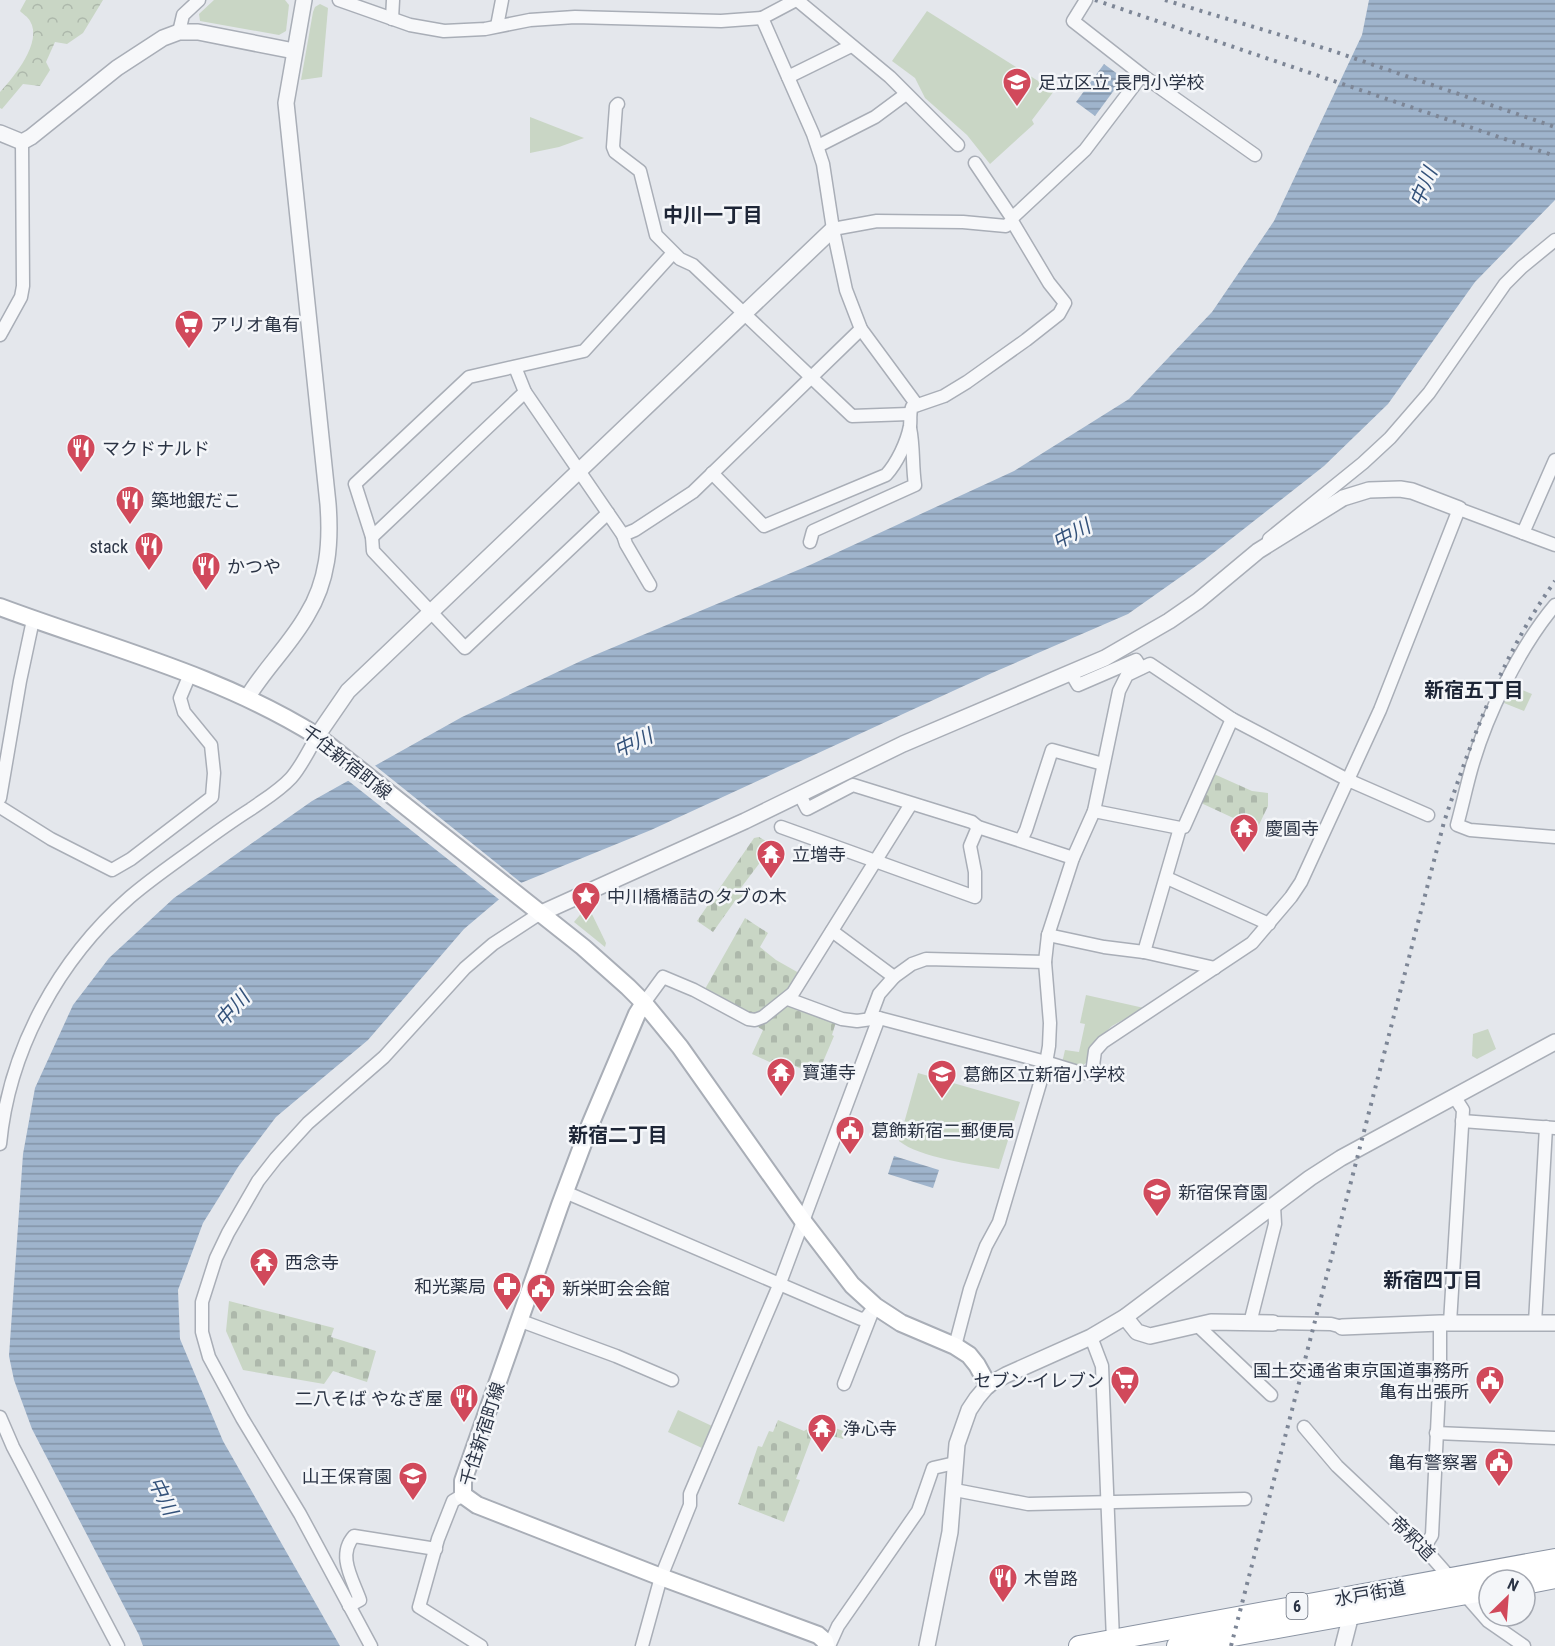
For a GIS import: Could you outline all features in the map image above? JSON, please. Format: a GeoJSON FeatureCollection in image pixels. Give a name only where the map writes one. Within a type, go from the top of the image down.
{"type":"FeatureCollection","features":[{"type":"Feature","properties":{"kind":"highway","name":"水戸街道"},"geometry":{"type":"LineString","coordinates":[[1176,1646],[1209,1643],[1451,1578],[1555,1559]]}},
{"type":"Feature","properties":{"kind":"highway"},"geometry":{"type":"LineString","coordinates":[[1537,1582],[1555,1578]]}},
{"type":"Feature","properties":{"kind":"highway","name":"水戸街道"},"geometry":{"type":"LineString","coordinates":[[1079,1646],[1195,1625],[1477,1592]]}},
{"type":"Feature","properties":{"kind":"main road","name":"千住新宿町線"},"geometry":{"type":"LineString","coordinates":[[0,607],[190,674],[247,698],[317,736],[606,967],[644,1003],[680,1047],[803,1221],[852,1285],[874,1306],[901,1323],[955,1346],[969,1355],[988,1385]]}},
{"type":"Feature","properties":{"kind":"main road","name":"千住新宿町線"},"geometry":{"type":"LineString","coordinates":[[644,1003],[637,1014],[594,1115],[565,1192],[467,1470],[462,1488],[463,1495],[477,1505],[818,1635],[828,1646]]}},
{"type":"Feature","properties":{"kind":"street"},"geometry":{"type":"LineString","coordinates":[[179,32],[183,15],[199,0]]}},
{"type":"Feature","properties":{"kind":"street"},"geometry":{"type":"LineString","coordinates":[[247,698],[259,678],[308,615],[320,589],[329,552],[328,504],[286,103],[304,0]]}},
{"type":"Feature","properties":{"kind":"street"},"geometry":{"type":"LineString","coordinates":[[339,0],[410,25],[444,31],[485,29],[574,17],[721,21],[762,18],[796,0],[890,77],[958,145]]}},
{"type":"Feature","properties":{"kind":"street"},"geometry":{"type":"LineString","coordinates":[[392,19],[393,0]]}},
{"type":"Feature","properties":{"kind":"street"},"geometry":{"type":"LineString","coordinates":[[497,26],[502,0]]}},
{"type":"Feature","properties":{"kind":"street"},"geometry":{"type":"LineString","coordinates":[[1086,0],[1073,21],[1142,75],[1255,155]]}},
{"type":"Feature","properties":{"kind":"street"},"geometry":{"type":"LineString","coordinates":[[712,473],[764,526],[886,475],[894,466],[909,428],[913,410],[861,328],[846,290],[818,146],[762,18]]}},
{"type":"Feature","properties":{"kind":"street"},"geometry":{"type":"LineString","coordinates":[[0,133],[21,142],[31,137],[117,68],[163,38],[179,32],[198,32],[294,51]]}},
{"type":"Feature","properties":{"kind":"street"},"geometry":{"type":"LineString","coordinates":[[788,77],[851,46]]}},
{"type":"Feature","properties":{"kind":"street"},"geometry":{"type":"LineString","coordinates":[[0,1144],[8,1093],[29,1036],[50,993],[80,949],[110,916],[158,875],[278,791],[293,776],[348,691],[833,229],[877,221],[963,222],[1006,226],[1085,150],[1142,75]]}},
{"type":"Feature","properties":{"kind":"street"},"geometry":{"type":"LineString","coordinates":[[818,146],[875,117],[906,94]]}},
{"type":"Feature","properties":{"kind":"street"},"geometry":{"type":"LineString","coordinates":[[618,104],[613,147],[615,152],[640,171],[656,235],[680,260],[693,265],[852,416],[913,410],[944,396],[1026,340],[1064,308],[1065,303],[1043,274],[1012,219],[975,164]]}},
{"type":"Feature","properties":{"kind":"street"},"geometry":{"type":"LineString","coordinates":[[0,335],[21,297],[23,286],[21,142]]}},
{"type":"Feature","properties":{"kind":"street"},"geometry":{"type":"LineString","coordinates":[[1258,551],[1273,534],[1363,463],[1390,438],[1429,393],[1505,284],[1555,240]]}},
{"type":"Feature","properties":{"kind":"street"},"geometry":{"type":"LineString","coordinates":[[608,513],[465,648],[373,551],[372,537],[355,483],[469,377],[584,351],[673,253]]}},
{"type":"Feature","properties":{"kind":"street"},"geometry":{"type":"LineString","coordinates":[[623,535],[635,530],[693,492],[861,328]]}},
{"type":"Feature","properties":{"kind":"street"},"geometry":{"type":"LineString","coordinates":[[515,367],[525,392],[623,535],[650,585]]}},
{"type":"Feature","properties":{"kind":"street"},"geometry":{"type":"LineString","coordinates":[[372,537],[525,392]]}},
{"type":"Feature","properties":{"kind":"street"},"geometry":{"type":"LineString","coordinates":[[810,542],[813,531],[915,484],[912,464],[914,444],[909,428]]}},
{"type":"Feature","properties":{"kind":"street"},"geometry":{"type":"LineString","coordinates":[[1523,533],[1555,460]]}},
{"type":"Feature","properties":{"kind":"street"},"geometry":{"type":"LineString","coordinates":[[371,1646],[300,1514],[242,1418],[209,1357],[201,1320],[202,1302],[216,1258],[258,1181],[292,1139],[384,1057],[465,968],[535,910],[800,795],[903,744],[1105,658],[1169,621],[1198,601],[1258,551],[1332,503],[1351,495],[1389,488],[1412,491],[1555,545]]}},
{"type":"Feature","properties":{"kind":"street"},"geometry":{"type":"LineString","coordinates":[[788,999],[842,1019],[857,1021],[874,1018],[1081,1073],[1092,1073],[1095,1051],[1103,1042],[1252,943],[1292,897],[1348,780],[1409,639],[1459,509]]}},
{"type":"Feature","properties":{"kind":"street"},"geometry":{"type":"LineString","coordinates":[[1555,605],[1530,638],[1497,704],[1476,755],[1457,825],[1470,830],[1555,837]]}},
{"type":"Feature","properties":{"kind":"street"},"geometry":{"type":"LineString","coordinates":[[0,798],[33,620]]}},
{"type":"Feature","properties":{"kind":"street"},"geometry":{"type":"LineString","coordinates":[[1071,673],[1078,685],[1136,660],[1141,668]]}},
{"type":"Feature","properties":{"kind":"street"},"geometry":{"type":"LineString","coordinates":[[955,1346],[970,1289],[986,1246],[999,1222],[1046,1063],[1050,1023],[1045,963],[1048,935],[1073,858],[1094,811],[1119,691],[1127,675],[1150,664],[1232,719],[1348,780],[1428,815]]}},
{"type":"Feature","properties":{"kind":"street"},"geometry":{"type":"LineString","coordinates":[[0,807],[51,839],[112,870],[131,859],[212,797],[214,774],[211,745],[184,712],[180,698],[190,674]]}},
{"type":"Feature","properties":{"kind":"street"},"geometry":{"type":"LineString","coordinates":[[1094,811],[1184,827],[1232,719]]}},
{"type":"Feature","properties":{"kind":"street"},"geometry":{"type":"LineString","coordinates":[[1021,840],[1052,750],[1103,764]]}},
{"type":"Feature","properties":{"kind":"street"},"geometry":{"type":"LineString","coordinates":[[800,795],[807,809],[853,785],[972,822],[978,827],[1073,858]]}},
{"type":"Feature","properties":{"kind":"street"},"geometry":{"type":"LineString","coordinates":[[644,1003],[663,977],[694,990],[748,1019],[755,1020],[763,1017],[788,999],[911,804]]}},
{"type":"Feature","properties":{"kind":"street"},"geometry":{"type":"LineString","coordinates":[[781,827],[975,897],[975,872],[970,846],[978,827]]}},
{"type":"Feature","properties":{"kind":"street"},"geometry":{"type":"LineString","coordinates":[[1144,952],[1180,828]]}},
{"type":"Feature","properties":{"kind":"street"},"geometry":{"type":"LineString","coordinates":[[1167,878],[1269,924]]}},
{"type":"Feature","properties":{"kind":"street"},"geometry":{"type":"LineString","coordinates":[[832,931],[894,977]]}},
{"type":"Feature","properties":{"kind":"street"},"geometry":{"type":"LineString","coordinates":[[1048,935],[1104,947],[1144,952],[1215,968]]}},
{"type":"Feature","properties":{"kind":"street"},"geometry":{"type":"LineString","coordinates":[[642,1646],[661,1577],[690,1505],[690,1494],[780,1283],[874,1018],[879,994],[894,977],[912,964],[926,959],[1045,963]]}},
{"type":"Feature","properties":{"kind":"street"},"geometry":{"type":"LineString","coordinates":[[927,1646],[950,1532],[957,1444],[969,1410],[988,1385],[1023,1366],[1091,1337],[1125,1317],[1310,1178],[1341,1158],[1555,1042]]}},
{"type":"Feature","properties":{"kind":"street"},"geometry":{"type":"LineString","coordinates":[[1424,1548],[1432,1535],[1436,1433],[1463,1110],[1454,1096]]}},
{"type":"Feature","properties":{"kind":"street"},"geometry":{"type":"LineString","coordinates":[[1462,1121],[1551,1127],[1535,1323]]}},
{"type":"Feature","properties":{"kind":"street"},"geometry":{"type":"LineString","coordinates":[[565,1192],[861,1319],[866,1318],[874,1306]]}},
{"type":"Feature","properties":{"kind":"street"},"geometry":{"type":"LineString","coordinates":[[1250,1323],[1275,1224],[1274,1206]]}},
{"type":"Feature","properties":{"kind":"street"},"geometry":{"type":"LineString","coordinates":[[844,1384],[874,1306]]}},
{"type":"Feature","properties":{"kind":"street"},"geometry":{"type":"LineString","coordinates":[[1125,1317],[1137,1332],[1150,1336],[1211,1322],[1331,1324],[1342,1327],[1445,1323],[1555,1323]]}},
{"type":"Feature","properties":{"kind":"street"},"geometry":{"type":"LineString","coordinates":[[521,1321],[616,1356],[672,1380]]}},
{"type":"Feature","properties":{"kind":"street"},"geometry":{"type":"LineString","coordinates":[[1197,1325],[1271,1395]]}},
{"type":"Feature","properties":{"kind":"street"},"geometry":{"type":"LineString","coordinates":[[1091,1337],[1102,1366],[1113,1640]]}},
{"type":"Feature","properties":{"kind":"street"},"geometry":{"type":"LineString","coordinates":[[0,1417],[13,1447],[118,1646]]}},
{"type":"Feature","properties":{"kind":"street","name":"帝釈道"},"geometry":{"type":"LineString","coordinates":[[1304,1427],[1337,1466],[1424,1548],[1467,1594],[1488,1621],[1524,1646]]}},
{"type":"Feature","properties":{"kind":"street"},"geometry":{"type":"LineString","coordinates":[[1436,1433],[1555,1438]]}},
{"type":"Feature","properties":{"kind":"street"},"geometry":{"type":"LineString","coordinates":[[828,1646],[838,1626],[918,1511],[933,1468],[955,1462]]}},
{"type":"Feature","properties":{"kind":"street"},"geometry":{"type":"LineString","coordinates":[[955,1490],[1028,1504],[1245,1499]]}},
{"type":"Feature","properties":{"kind":"street"},"geometry":{"type":"LineString","coordinates":[[463,1495],[453,1501],[419,1607],[481,1646]]}},
{"type":"Feature","properties":{"kind":"street"},"geometry":{"type":"LineString","coordinates":[[349,1606],[360,1600],[346,1562],[346,1544],[354,1536],[436,1549]]}},
{"type":"Feature","properties":{"kind":"street"},"geometry":{"type":"LineString","coordinates":[[1343,1646],[1353,1605]]}},
{"type":"Feature","properties":{"kind":"street"},"geometry":{"type":"LineString","coordinates":[[1195,1625],[1208,1634],[1209,1643]]}},
{"type":"Feature","properties":{"kind":"green space"},"geometry":{"type":"Polygon","coordinates":[[[26,0],[103,0],[83,33],[67,44],[55,42],[46,62],[50,70],[40,86],[23,84],[2,109],[0,108],[0,92],[25,59],[33,39],[30,21],[20,11],[26,0]]]}},
{"type":"Feature","properties":{"kind":"green space"},"geometry":{"type":"Polygon","coordinates":[[[214,0],[285,0],[289,5],[286,31],[279,35],[200,21],[199,14],[214,0]]]}},
{"type":"Feature","properties":{"kind":"green space"},"geometry":{"type":"Polygon","coordinates":[[[320,4],[328,8],[322,77],[301,80],[313,12],[320,4]]]}},
{"type":"Feature","properties":{"kind":"green space"},"geometry":{"type":"Polygon","coordinates":[[[927,11],[1054,91],[1032,120],[1034,124],[990,164],[967,135],[925,98],[915,78],[892,61],[927,11]]]}},
{"type":"Feature","properties":{"kind":"green space"},"geometry":{"type":"Polygon","coordinates":[[[530,117],[584,138],[559,147],[530,153],[530,117]]]}},
{"type":"Feature","properties":{"kind":"green space"},"geometry":{"type":"Polygon","coordinates":[[[1512,686],[1532,694],[1524,711],[1504,703],[1512,686]]]}},
{"type":"Feature","properties":{"kind":"green space"},"geometry":{"type":"Polygon","coordinates":[[[1214,774],[1252,791],[1268,793],[1268,806],[1257,829],[1201,803],[1214,774]]]}},
{"type":"Feature","properties":{"kind":"green space"},"geometry":{"type":"Polygon","coordinates":[[[759,837],[778,848],[773,855],[768,852],[740,889],[749,896],[742,905],[735,901],[713,932],[697,921],[754,838],[759,837]]]}},
{"type":"Feature","properties":{"kind":"green space"},"geometry":{"type":"Polygon","coordinates":[[[589,908],[606,943],[605,947],[574,922],[584,910],[589,908]]]}},
{"type":"Feature","properties":{"kind":"green space"},"geometry":{"type":"Polygon","coordinates":[[[745,918],[768,933],[760,947],[776,960],[799,973],[779,998],[766,1008],[751,1015],[705,989],[745,918]]]}},
{"type":"Feature","properties":{"kind":"green space"},"geometry":{"type":"Polygon","coordinates":[[[1086,995],[1144,1008],[1112,1026],[1089,1047],[1087,1062],[1081,1067],[1062,1063],[1065,1050],[1079,1052],[1085,1024],[1080,1023],[1086,995]]]}},
{"type":"Feature","properties":{"kind":"green space"},"geometry":{"type":"Polygon","coordinates":[[[788,1004],[836,1022],[832,1035],[834,1036],[817,1076],[780,1059],[776,1065],[752,1054],[763,1030],[756,1026],[788,1004]]]}},
{"type":"Feature","properties":{"kind":"green space"},"geometry":{"type":"Polygon","coordinates":[[[1488,1029],[1496,1049],[1477,1059],[1472,1056],[1473,1034],[1488,1029]]]}},
{"type":"Feature","properties":{"kind":"green space"},"geometry":{"type":"Polygon","coordinates":[[[918,1073],[1020,1102],[999,1169],[933,1156],[908,1147],[899,1141],[918,1073]]]}},
{"type":"Feature","properties":{"kind":"green space"},"geometry":{"type":"Polygon","coordinates":[[[229,1301],[334,1328],[331,1337],[376,1351],[367,1382],[333,1371],[324,1384],[243,1370],[226,1331],[229,1301]]]}},
{"type":"Feature","properties":{"kind":"green space"},"geometry":{"type":"Polygon","coordinates":[[[678,1410],[712,1426],[702,1448],[668,1432],[678,1410]]]}},
{"type":"Feature","properties":{"kind":"green space"},"geometry":{"type":"Polygon","coordinates":[[[778,1420],[804,1431],[819,1422],[846,1432],[843,1439],[814,1431],[796,1479],[800,1480],[784,1522],[738,1504],[758,1446],[762,1447],[769,1431],[773,1432],[778,1420]]]}},
{"type":"Feature","properties":{"kind":"water","name":"中川"},"geometry":{"type":"Polygon","coordinates":[[[1369,0],[1555,0],[1555,200],[1475,282],[1388,404],[1324,466],[1203,561],[1128,614],[992,673],[651,830],[516,885],[464,929],[368,1040],[276,1117],[238,1167],[203,1223],[178,1290],[180,1339],[223,1441],[340,1646],[143,1646],[32,1429],[14,1380],[9,1356],[23,1154],[35,1088],[73,1005],[109,958],[174,898],[312,801],[462,717],[583,660],[810,565],[1014,471],[1129,399],[1212,312],[1274,221],[1362,35],[1369,0]]]}},
{"type":"Feature","properties":{"kind":"water"},"geometry":{"type":"Polygon","coordinates":[[[1104,64],[1123,78],[1095,116],[1076,102],[1104,64]]]}},
{"type":"Feature","properties":{"kind":"water"},"geometry":{"type":"Polygon","coordinates":[[[894,1156],[939,1170],[933,1188],[888,1174],[894,1156]]]}},
{"type":"Feature","properties":{"kind":"pier"},"geometry":{"type":"Polygon","coordinates":[[[373,764],[524,885],[501,901],[346,779],[373,764]]]}},
{"type":"Feature","properties":{"kind":"railway"},"geometry":{"type":"LineString","coordinates":[[1095,0],[1555,156]]}},
{"type":"Feature","properties":{"kind":"railway"},"geometry":{"type":"LineString","coordinates":[[1165,0],[1330,50],[1555,127]]}},
{"type":"Feature","properties":{"kind":"railway"},"geometry":{"type":"LineString","coordinates":[[1231,1646],[1444,822],[1490,697],[1519,638],[1555,581]]}},
{"type":"Feature","properties":{"kind":"place","name":"足立区立 長門小学校"},"geometry":{"type":"Point","coordinates":[1017,108]}},
{"type":"Feature","properties":{"kind":"place","name":"アリオ亀有"},"geometry":{"type":"Point","coordinates":[189,350]}},
{"type":"Feature","properties":{"kind":"place","name":"マクドナルド"},"geometry":{"type":"Point","coordinates":[81,474]}},
{"type":"Feature","properties":{"kind":"place","name":"築地銀だこ"},"geometry":{"type":"Point","coordinates":[130,526]}},
{"type":"Feature","properties":{"kind":"place","name":"stack"},"geometry":{"type":"Point","coordinates":[149,572]}},
{"type":"Feature","properties":{"kind":"place","name":"かつや"},"geometry":{"type":"Point","coordinates":[206,592]}},
{"type":"Feature","properties":{"kind":"place","name":"慶圓寺"},"geometry":{"type":"Point","coordinates":[1244,854]}},
{"type":"Feature","properties":{"kind":"place","name":"立増寺"},"geometry":{"type":"Point","coordinates":[771,880]}},
{"type":"Feature","properties":{"kind":"place","name":"中川橋橋詰のタブの木"},"geometry":{"type":"Point","coordinates":[586,922]}},
{"type":"Feature","properties":{"kind":"place","name":"寶蓮寺"},"geometry":{"type":"Point","coordinates":[781,1098]}},
{"type":"Feature","properties":{"kind":"place","name":"葛飾区立新宿小学校"},"geometry":{"type":"Point","coordinates":[942,1100]}},
{"type":"Feature","properties":{"kind":"place","name":"葛飾新宿二郵便局"},"geometry":{"type":"Point","coordinates":[850,1156]}},
{"type":"Feature","properties":{"kind":"place","name":"新宿保育園"},"geometry":{"type":"Point","coordinates":[1157,1218]}},
{"type":"Feature","properties":{"kind":"place","name":"西念寺"},"geometry":{"type":"Point","coordinates":[264,1288]}},
{"type":"Feature","properties":{"kind":"place","name":"和光薬局"},"geometry":{"type":"Point","coordinates":[507,1312]}},
{"type":"Feature","properties":{"kind":"place","name":"新栄町会会館"},"geometry":{"type":"Point","coordinates":[541,1314]}},
{"type":"Feature","properties":{"kind":"place","name":"セブン-イレブン"},"geometry":{"type":"Point","coordinates":[1125,1406]}},
{"type":"Feature","properties":{"kind":"place","name":"国土交通省東京国道事務所 亀有出張所"},"geometry":{"type":"Point","coordinates":[1490,1406]}},
{"type":"Feature","properties":{"kind":"place","name":"二八そば やなぎ屋"},"geometry":{"type":"Point","coordinates":[464,1424]}},
{"type":"Feature","properties":{"kind":"place","name":"浄心寺"},"geometry":{"type":"Point","coordinates":[822,1454]}},
{"type":"Feature","properties":{"kind":"place","name":"亀有警察署"},"geometry":{"type":"Point","coordinates":[1499,1488]}},
{"type":"Feature","properties":{"kind":"place","name":"山王保育園"},"geometry":{"type":"Point","coordinates":[413,1502]}},
{"type":"Feature","properties":{"kind":"place","name":"木曽路"},"geometry":{"type":"Point","coordinates":[1003,1604]}},
{"type":"Feature","properties":{"kind":"district","name":"中川一丁目"},"geometry":{"type":"Point","coordinates":[713,215]}},
{"type":"Feature","properties":{"kind":"district","name":"新宿五丁目"},"geometry":{"type":"Point","coordinates":[1474,690]}},
{"type":"Feature","properties":{"kind":"district","name":"新宿二丁目"},"geometry":{"type":"Point","coordinates":[618,1135]}},
{"type":"Feature","properties":{"kind":"district","name":"新宿四丁目"},"geometry":{"type":"Point","coordinates":[1433,1280]}}]}
